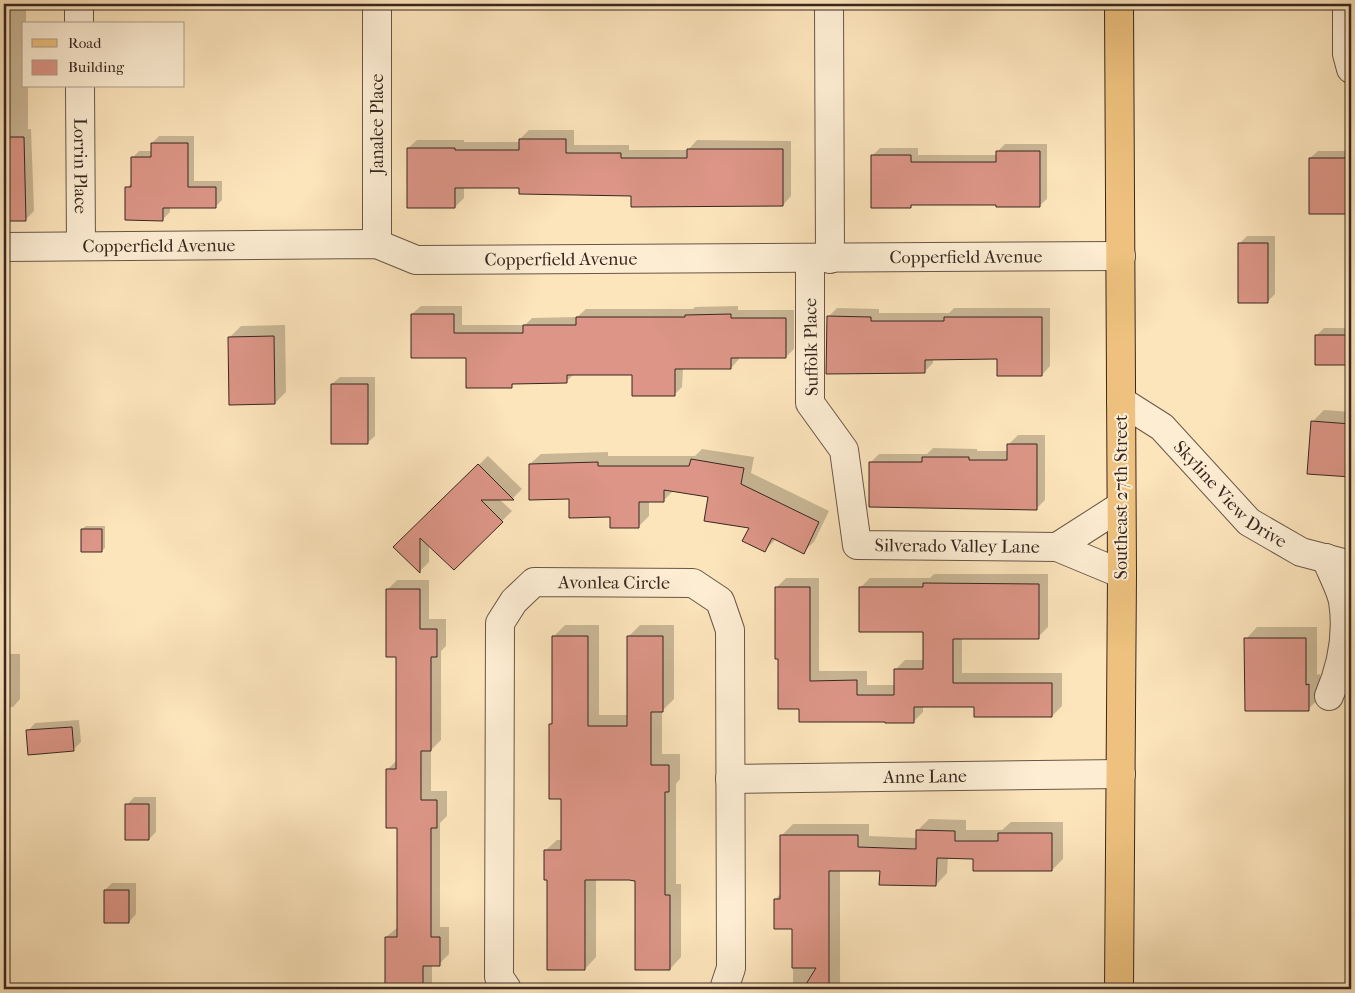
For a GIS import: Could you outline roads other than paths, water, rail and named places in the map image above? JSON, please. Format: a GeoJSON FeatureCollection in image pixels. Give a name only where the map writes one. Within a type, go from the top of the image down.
{"type":"FeatureCollection","features":[{"type":"Feature","properties":{"kind":"main road","name":"Southeast 27th Street"},"geometry":{"type":"LineString","coordinates":[[1119,4],[1122,574],[1119,989]]}},
{"type":"Feature","properties":{"kind":"street"},"geometry":{"type":"LineString","coordinates":[[79,4],[79,22]]}},
{"type":"Feature","properties":{"kind":"street","name":"Janalee Place"},"geometry":{"type":"LineString","coordinates":[[377,244],[378,4]]}},
{"type":"Feature","properties":{"kind":"street","name":"Suffolk Place"},"geometry":{"type":"LineString","coordinates":[[829,4],[820,258],[810,403],[844,450],[857,545]]}},
{"type":"Feature","properties":{"kind":"street"},"geometry":{"type":"LineString","coordinates":[[1347,4],[1347,54],[1351,69]]}},
{"type":"Feature","properties":{"kind":"street","name":"Lorrin Place"},"geometry":{"type":"LineString","coordinates":[[80,88],[82,246]]}},
{"type":"Feature","properties":{"kind":"street","name":"Copperfield Avenue"},"geometry":{"type":"LineString","coordinates":[[4,247],[377,244],[416,260],[1120,256]]}},
{"type":"Feature","properties":{"kind":"street","name":"Skyline View Drive"},"geometry":{"type":"LineString","coordinates":[[1121,401],[1162,427],[1249,522],[1301,552],[1338,562]]}},
{"type":"Feature","properties":{"kind":"street","name":"Silverado Valley Lane"},"geometry":{"type":"LineString","coordinates":[[1057,547],[1121,506]]}},
{"type":"Feature","properties":{"kind":"street","name":"Silverado Valley Lane"},"geometry":{"type":"LineString","coordinates":[[857,545],[1057,547],[1122,574]]}},
{"type":"Feature","properties":{"kind":"street"},"geometry":{"type":"LineString","coordinates":[[1329,696],[1338,676],[1347,620],[1338,562]]}},
{"type":"Feature","properties":{"kind":"street","name":"Avonlea Circle"},"geometry":{"type":"LineString","coordinates":[[507,989],[499,977],[500,623],[514,601],[534,582],[692,583],[720,601],[730,630],[731,968],[724,989]]}},
{"type":"Feature","properties":{"kind":"street","name":"Anne Lane"},"geometry":{"type":"LineString","coordinates":[[730,779],[1121,774]]}}]}
